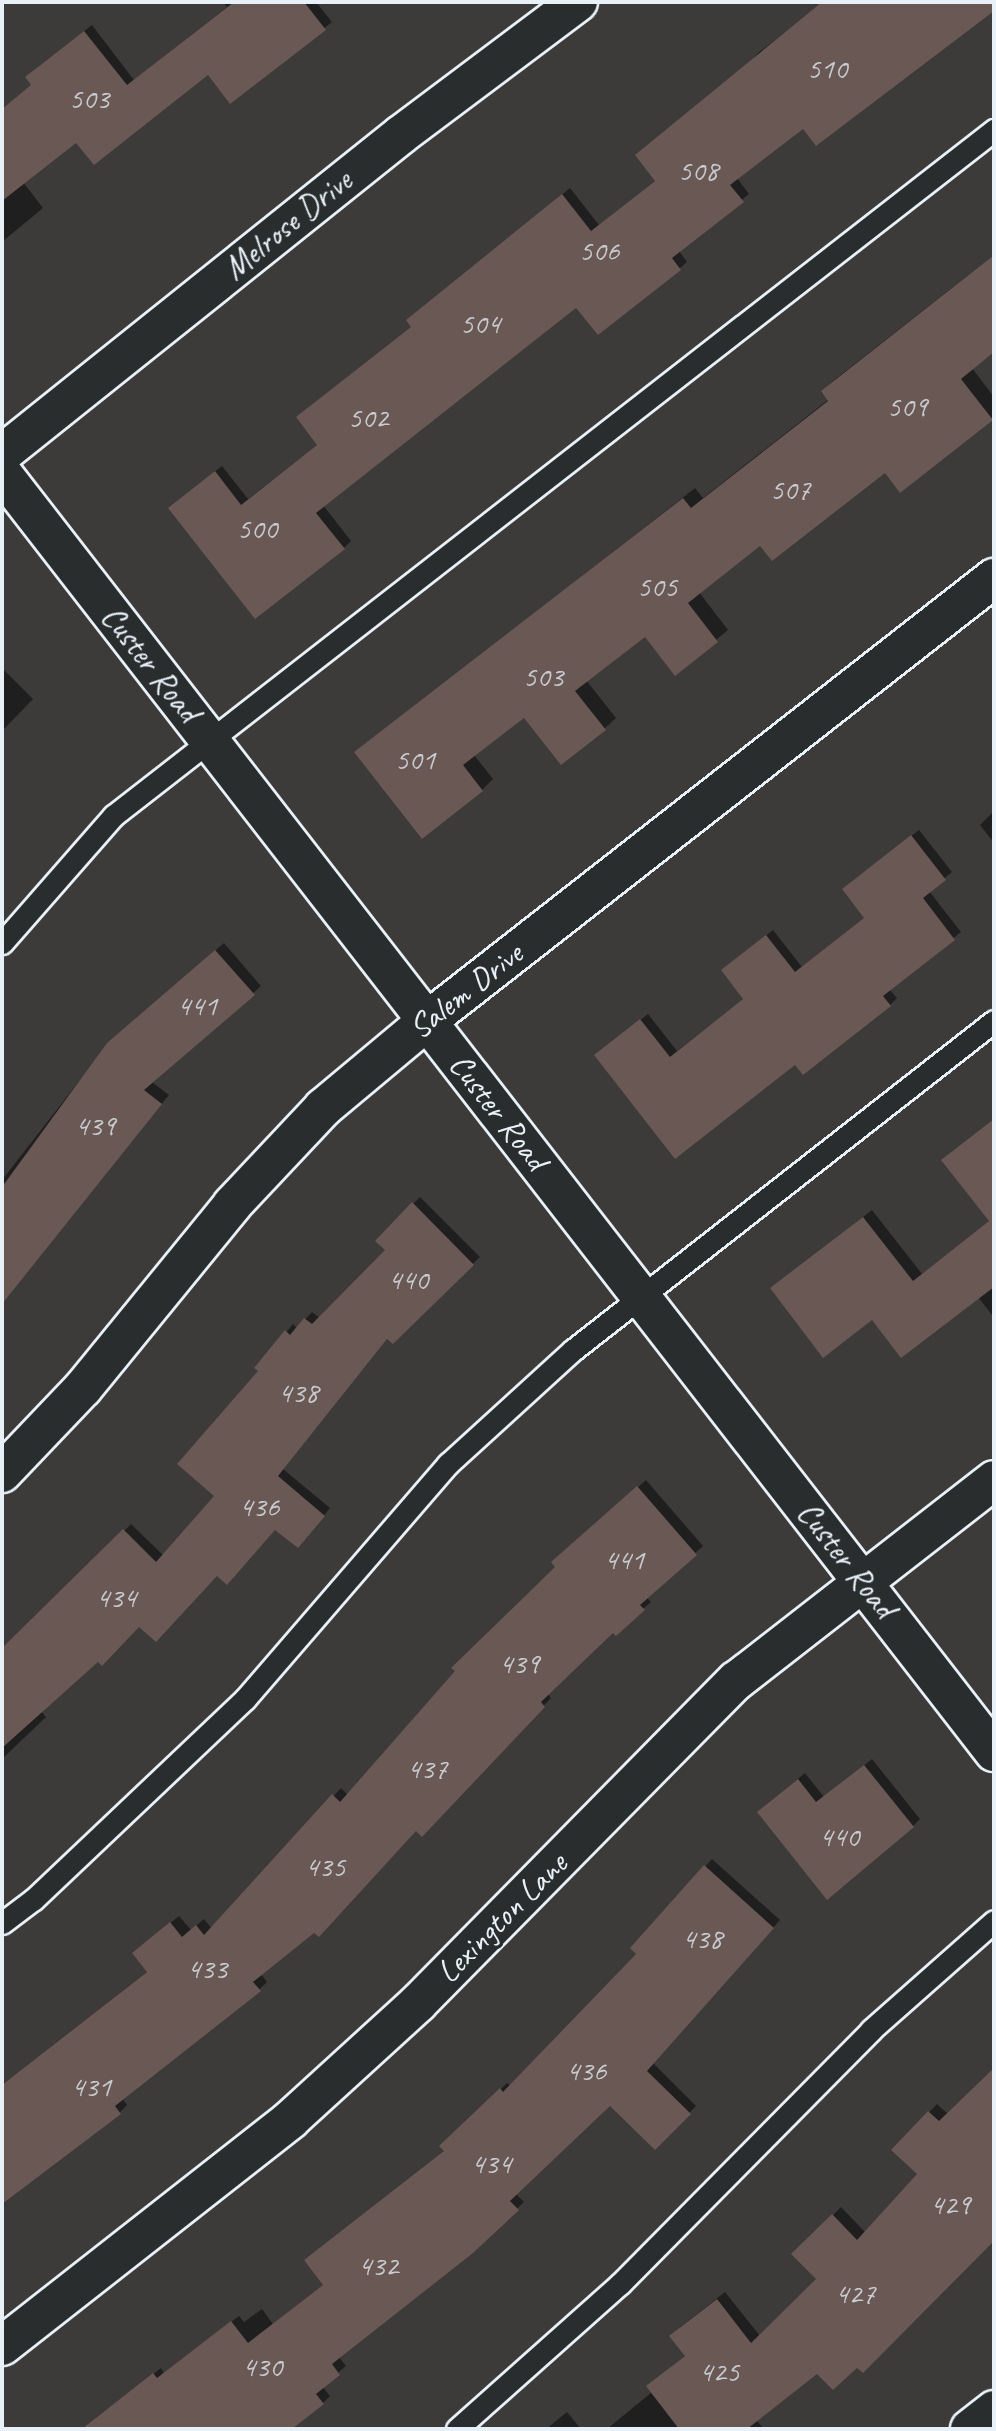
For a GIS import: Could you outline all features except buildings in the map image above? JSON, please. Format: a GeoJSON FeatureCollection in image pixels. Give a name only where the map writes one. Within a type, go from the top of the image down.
{"type":"FeatureCollection","features":[{"type":"Feature","properties":{"kind":"street","name":"Melrose Drive"},"geometry":{"type":"LineString","coordinates":[[2,454],[402,134],[578,2]]}},
{"type":"Feature","properties":{"kind":"street","name":"Custer Road"},"geometry":{"type":"LineString","coordinates":[[2,472],[994,1752]]}},
{"type":"Feature","properties":{"kind":"street","name":"Salem Drive"},"geometry":{"type":"LineString","coordinates":[[2,1473],[83,1388],[232,1205],[295,1137],[427,1021],[994,579]]}},
{"type":"Feature","properties":{"kind":"street","name":"Lexington Lane"},"geometry":{"type":"LineString","coordinates":[[2,2346],[291,2119],[418,2003],[736,1681],[994,1480]]}},
{"type":"Feature","properties":{"kind":"street"},"geometry":{"type":"LineString","coordinates":[[970,2429],[994,2410]]}},
{"type":"Feature","properties":{"kind":"lane"},"geometry":{"type":"LineString","coordinates":[[2,943],[113,816],[208,739],[994,130]]}},
{"type":"Feature","properties":{"kind":"lane"},"geometry":{"type":"LineString","coordinates":[[2,1923],[33,1900],[245,1699],[448,1464],[573,1350],[994,1021]]}},
{"type":"Feature","properties":{"kind":"lane"},"geometry":{"type":"LineString","coordinates":[[457,2429],[620,2284],[871,2030],[994,1921]]}}]}
